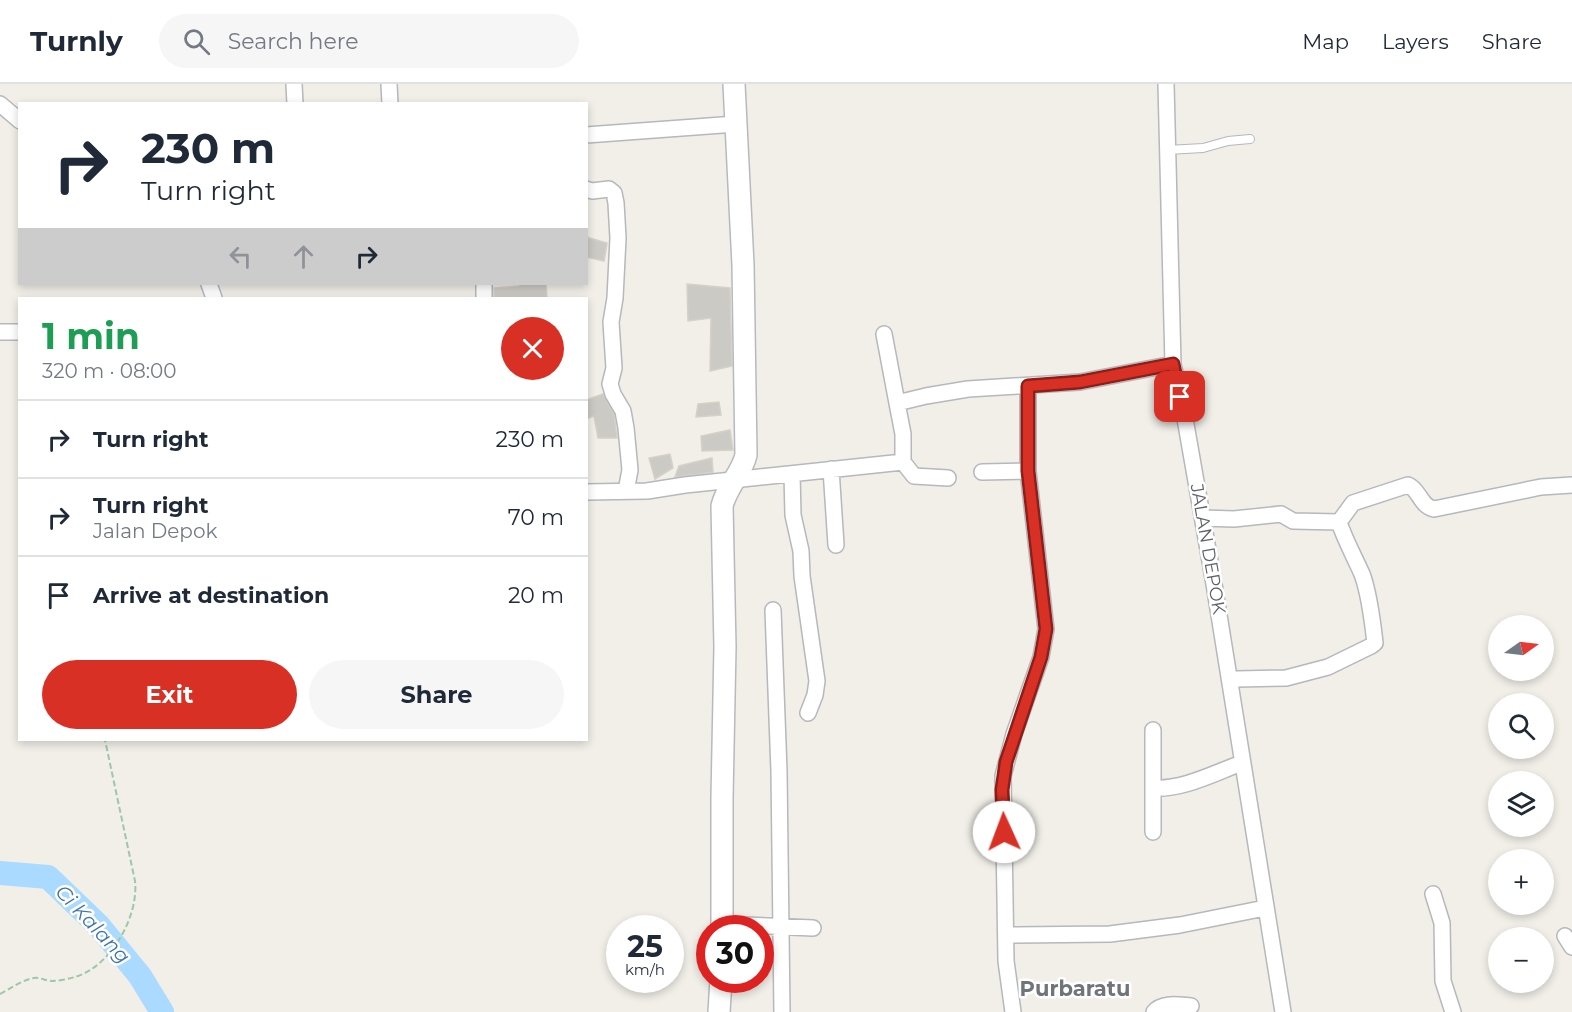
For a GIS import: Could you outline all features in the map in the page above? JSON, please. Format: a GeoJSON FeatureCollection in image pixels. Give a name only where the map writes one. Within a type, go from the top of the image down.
{"type":"FeatureCollection","features":[{"type":"Feature","properties":{"kind":"street"},"geometry":{"type":"LineString","coordinates":[[294,84],[295,102]]}},
{"type":"Feature","properties":{"kind":"street"},"geometry":{"type":"LineString","coordinates":[[389,84],[390,102]]}},
{"type":"Feature","properties":{"kind":"street"},"geometry":{"type":"LineString","coordinates":[[722,915],[725,647],[722,506],[732,481],[744,463],[746,454],[743,265],[734,84]]}},
{"type":"Feature","properties":{"kind":"street","name":"JALAN DEPOK"},"geometry":{"type":"LineString","coordinates":[[1166,84],[1173,364],[1203,518],[1283,1012]]}},
{"type":"Feature","properties":{"kind":"street"},"geometry":{"type":"LineString","coordinates":[[0,104],[18,119]]}},
{"type":"Feature","properties":{"kind":"street"},"geometry":{"type":"LineString","coordinates":[[588,135],[736,124]]}},
{"type":"Feature","properties":{"kind":"street"},"geometry":{"type":"LineString","coordinates":[[588,190],[609,189],[614,193],[616,203],[618,252],[611,322],[614,368],[610,384],[623,411],[626,428],[630,470],[626,491]]}},
{"type":"Feature","properties":{"kind":"street"},"geometry":{"type":"LineString","coordinates":[[0,332],[18,332]]}},
{"type":"Feature","properties":{"kind":"street"},"geometry":{"type":"LineString","coordinates":[[884,334],[903,434],[903,462],[915,477],[948,478]]}},
{"type":"Feature","properties":{"kind":"street"},"geometry":{"type":"LineString","coordinates":[[897,403],[968,389],[1080,382],[1173,364]]}},
{"type":"Feature","properties":{"kind":"street"},"geometry":{"type":"LineString","coordinates":[[1012,1012],[1006,961],[1003,776],[1014,734],[1041,657],[1046,629],[1028,471],[1028,386]]}},
{"type":"Feature","properties":{"kind":"street"},"geometry":{"type":"LineString","coordinates":[[588,492],[647,492],[903,462]]}},
{"type":"Feature","properties":{"kind":"street"},"geometry":{"type":"LineString","coordinates":[[831,470],[836,545]]}},
{"type":"Feature","properties":{"kind":"street"},"geometry":{"type":"LineString","coordinates":[[982,472],[1028,471]]}},
{"type":"Feature","properties":{"kind":"street"},"geometry":{"type":"LineString","coordinates":[[792,474],[794,515],[801,551],[802,576],[817,681],[815,695],[808,713]]}},
{"type":"Feature","properties":{"kind":"street"},"geometry":{"type":"LineString","coordinates":[[1340,522],[1353,503],[1408,485],[1414,488],[1425,506],[1434,509],[1541,487],[1572,485]]}},
{"type":"Feature","properties":{"kind":"street"},"geometry":{"type":"LineString","coordinates":[[1203,518],[1234,519],[1281,514],[1293,521],[1340,522]]}},
{"type":"Feature","properties":{"kind":"street"},"geometry":{"type":"LineString","coordinates":[[1230,682],[1258,678],[1286,678],[1328,667],[1375,643],[1362,575],[1352,557],[1340,522]]}},
{"type":"Feature","properties":{"kind":"street"},"geometry":{"type":"LineString","coordinates":[[773,610],[786,927],[782,1012]]}},
{"type":"Feature","properties":{"kind":"street"},"geometry":{"type":"LineString","coordinates":[[1153,730],[1153,832]]}},
{"type":"Feature","properties":{"kind":"street"},"geometry":{"type":"LineString","coordinates":[[1153,788],[1180,786],[1242,763]]}},
{"type":"Feature","properties":{"kind":"street"},"geometry":{"type":"LineString","coordinates":[[1433,894],[1443,929],[1443,981],[1453,1012]]}},
{"type":"Feature","properties":{"kind":"street"},"geometry":{"type":"LineString","coordinates":[[1007,935],[1110,934],[1180,925],[1265,908]]}},
{"type":"Feature","properties":{"kind":"street"},"geometry":{"type":"LineString","coordinates":[[774,927],[813,928]]}},
{"type":"Feature","properties":{"kind":"street"},"geometry":{"type":"LineString","coordinates":[[719,1012],[720,993]]}},
{"type":"Feature","properties":{"kind":"street"},"geometry":{"type":"LineString","coordinates":[[1154,1012],[1159,1006],[1191,1005]]}},
{"type":"Feature","properties":{"kind":"lane"},"geometry":{"type":"LineString","coordinates":[[1167,150],[1203,148],[1227,141],[1250,139]]}},
{"type":"Feature","properties":{"kind":"path"},"geometry":{"type":"LineString","coordinates":[[0,994],[29,979],[51,981],[74,978],[86,973],[109,955],[130,920],[136,893],[105,741]]}},
{"type":"Feature","properties":{"kind":"building"},"geometry":{"type":"Polygon","coordinates":[[[588,238],[607,243],[604,261],[588,257],[588,238]]]}},
{"type":"Feature","properties":{"kind":"building"},"geometry":{"type":"Polygon","coordinates":[[[687,284],[730,288],[732,366],[710,371],[711,318],[688,321],[687,284]]]}},
{"type":"Feature","properties":{"kind":"building"},"geometry":{"type":"Polygon","coordinates":[[[546,285],[547,297],[494,297],[494,288],[546,285]]]}},
{"type":"Feature","properties":{"kind":"building"},"geometry":{"type":"Polygon","coordinates":[[[603,394],[614,414],[617,438],[598,438],[594,416],[588,418],[588,399],[603,394]]]}},
{"type":"Feature","properties":{"kind":"building"},"geometry":{"type":"Polygon","coordinates":[[[719,402],[721,415],[696,417],[698,404],[719,402]]]}},
{"type":"Feature","properties":{"kind":"building"},"geometry":{"type":"Polygon","coordinates":[[[730,430],[733,450],[702,451],[701,436],[730,430]]]}},
{"type":"Feature","properties":{"kind":"building"},"geometry":{"type":"Polygon","coordinates":[[[670,454],[673,468],[655,479],[649,458],[670,454]]]}},
{"type":"Feature","properties":{"kind":"building"},"geometry":{"type":"Polygon","coordinates":[[[712,458],[713,472],[675,477],[679,466],[712,458]]]}},
{"type":"Feature","properties":{"kind":"waterway","name":"Ci Kalang"},"geometry":{"type":"LineString","coordinates":[[0,873],[48,877],[99,926],[140,976],[162,1012]]}},
{"type":"Feature","properties":{"kind":"district","name":"Purbaratu"},"geometry":{"type":"Point","coordinates":[1075,989]}},
{"type":"Feature","properties":{"kind":"route"},"geometry":{"type":"LineString","coordinates":[[1004,832],[1003,776],[1014,734],[1041,657],[1046,629],[1028,471],[1028,386],[1080,382],[1173,364],[1180,397]]}}]}
